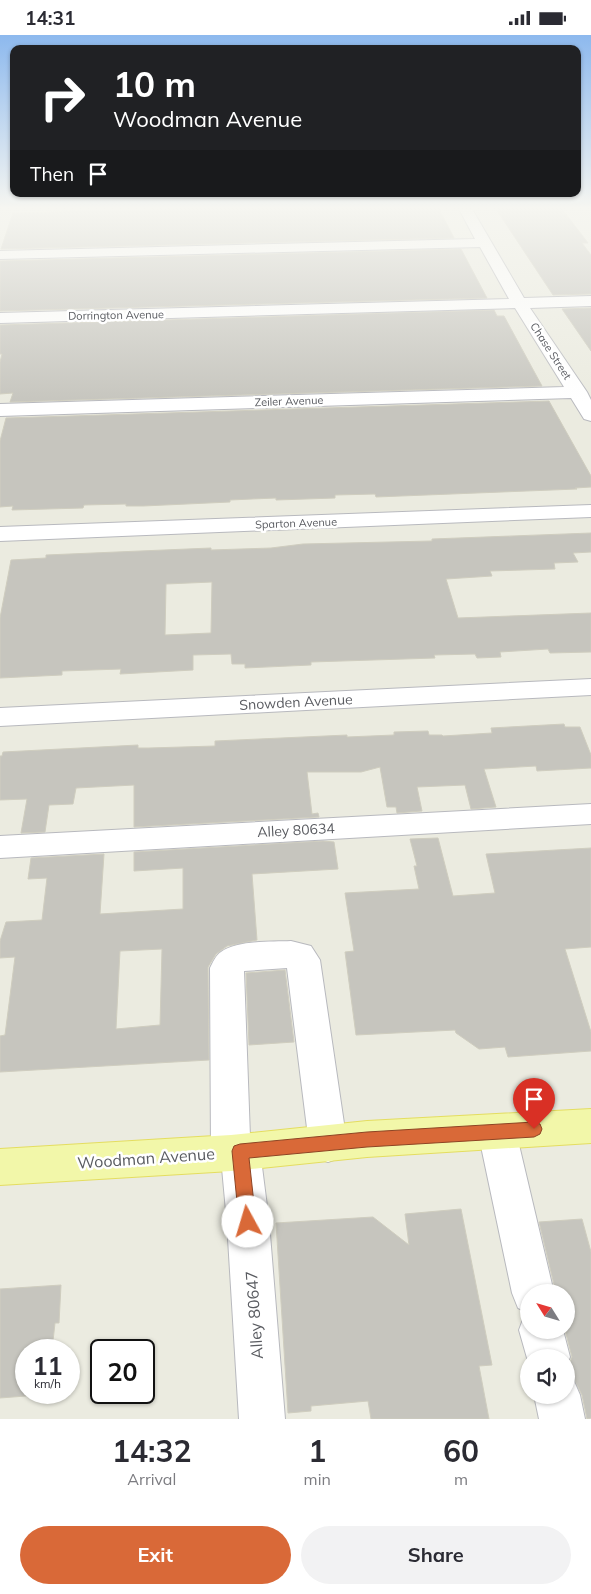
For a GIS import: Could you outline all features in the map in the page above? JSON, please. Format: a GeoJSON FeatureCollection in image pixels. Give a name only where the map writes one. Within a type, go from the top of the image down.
{"type":"FeatureCollection","features":[{"type":"Feature","properties":{"kind":"main road","name":"Woodman Avenue"},"geometry":{"type":"LineString","coordinates":[[0,1167],[235,1152],[367,1139],[591,1126]]}},
{"type":"Feature","properties":{"kind":"street","name":"Chase Street"},"geometry":{"type":"LineString","coordinates":[[503,274],[591,415]]}},
{"type":"Feature","properties":{"kind":"street","name":"Dorrington Avenue"},"geometry":{"type":"LineString","coordinates":[[0,318],[591,301]]}},
{"type":"Feature","properties":{"kind":"street","name":"Zeiler Avenue"},"geometry":{"type":"LineString","coordinates":[[0,409],[578,392]]}},
{"type":"Feature","properties":{"kind":"street","name":"Sparton Avenue"},"geometry":{"type":"LineString","coordinates":[[0,535],[591,511]]}},
{"type":"Feature","properties":{"kind":"street","name":"Snowden Avenue"},"geometry":{"type":"LineString","coordinates":[[0,717],[591,687]]}},
{"type":"Feature","properties":{"kind":"street","name":"Alley 80634"},"geometry":{"type":"LineString","coordinates":[[0,847],[591,814]]}},
{"type":"Feature","properties":{"kind":"street","name":"Alley 80647"},"geometry":{"type":"LineString","coordinates":[[262,1419],[248,1222],[235,1152],[227,968],[231,962],[238,958],[299,955],[303,961],[328,1144]]}},
{"type":"Feature","properties":{"kind":"street"},"geometry":{"type":"LineString","coordinates":[[497,1132],[530,1283]]}},
{"type":"Feature","properties":{"kind":"street"},"geometry":{"type":"LineString","coordinates":[[559,1404],[562,1419]]}},
{"type":"Feature","properties":{"kind":"building"},"geometry":{"type":"Polygon","coordinates":[[[0,274],[474,274],[487,298],[0,311],[0,274]]]}},
{"type":"Feature","properties":{"kind":"building"},"geometry":{"type":"Polygon","coordinates":[[[539,274],[591,274],[591,294],[553,295],[539,274]]]}},
{"type":"Feature","properties":{"kind":"building"},"geometry":{"type":"Polygon","coordinates":[[[591,308],[591,351],[562,309],[591,308]]]}},
{"type":"Feature","properties":{"kind":"building"},"geometry":{"type":"Polygon","coordinates":[[[494,310],[497,316],[504,316],[542,386],[10,402],[13,393],[0,394],[0,362],[2,354],[0,354],[0,325],[494,310]]]}},
{"type":"Feature","properties":{"kind":"building"},"geometry":{"type":"Polygon","coordinates":[[[549,401],[591,476],[591,487],[376,497],[375,494],[335,495],[335,498],[276,500],[276,498],[143,506],[126,506],[126,504],[84,505],[83,508],[12,510],[13,506],[0,507],[0,441],[6,418],[549,401]]]}},
{"type":"Feature","properties":{"kind":"building"},"geometry":{"type":"Polygon","coordinates":[[[591,533],[591,552],[573,553],[578,562],[554,563],[555,569],[490,571],[492,576],[446,579],[458,618],[591,613],[591,652],[550,653],[548,649],[500,652],[501,657],[477,658],[475,654],[434,655],[435,658],[311,662],[311,665],[245,668],[245,664],[232,664],[231,654],[193,655],[193,670],[120,674],[121,669],[62,671],[62,675],[0,678],[0,618],[11,560],[46,558],[46,555],[211,548],[211,550],[271,548],[303,544],[432,541],[432,539],[591,533]],[[212,582],[166,584],[165,635],[211,633],[212,582]]]}},
{"type":"Feature","properties":{"kind":"building"},"geometry":{"type":"Polygon","coordinates":[[[564,724],[565,727],[580,727],[591,755],[591,768],[537,771],[536,766],[484,769],[496,807],[471,809],[465,785],[417,787],[422,811],[397,813],[396,807],[387,807],[380,767],[361,772],[307,772],[312,814],[318,813],[319,817],[134,827],[134,785],[76,788],[73,804],[49,805],[45,832],[21,833],[27,799],[0,800],[0,756],[2,756],[3,752],[138,745],[138,748],[215,746],[215,741],[347,735],[347,737],[394,735],[394,732],[428,731],[429,735],[443,736],[492,733],[491,728],[564,724]]]}},
{"type":"Feature","properties":{"kind":"building"},"geometry":{"type":"Polygon","coordinates":[[[438,838],[453,896],[495,893],[486,854],[591,848],[591,947],[565,949],[591,1032],[591,1051],[508,1057],[505,1047],[479,1049],[456,1033],[455,1030],[356,1035],[345,952],[354,951],[345,893],[419,889],[414,866],[417,866],[410,839],[438,838]]]}},
{"type":"Feature","properties":{"kind":"building"},"geometry":{"type":"Polygon","coordinates":[[[323,841],[334,842],[338,869],[252,874],[257,940],[227,946],[216,954],[208,967],[209,1060],[0,1072],[0,1036],[5,1035],[15,957],[0,958],[0,941],[6,922],[42,920],[47,878],[28,879],[31,858],[104,854],[100,914],[183,909],[183,868],[134,871],[134,852],[323,841]],[[162,949],[120,951],[116,1029],[160,1025],[162,949]]]}},
{"type":"Feature","properties":{"kind":"building"},"geometry":{"type":"Polygon","coordinates":[[[285,970],[294,1042],[249,1045],[246,973],[285,970]]]}},
{"type":"Feature","properties":{"kind":"building"},"geometry":{"type":"Polygon","coordinates":[[[461,1209],[492,1365],[479,1366],[489,1419],[371,1419],[368,1401],[311,1406],[311,1411],[288,1413],[276,1223],[373,1217],[409,1245],[405,1214],[461,1209]]]}},
{"type":"Feature","properties":{"kind":"building"},"geometry":{"type":"Polygon","coordinates":[[[582,1219],[591,1252],[591,1418],[587,1419],[582,1395],[575,1381],[575,1349],[570,1349],[567,1339],[575,1339],[575,1284],[554,1284],[539,1222],[582,1219]]]}},
{"type":"Feature","properties":{"kind":"building"},"geometry":{"type":"Polygon","coordinates":[[[61,1285],[59,1323],[55,1323],[53,1339],[15,1339],[15,1397],[0,1398],[0,1289],[61,1285]]]}},
{"type":"Feature","properties":{"kind":"route"},"geometry":{"type":"LineString","coordinates":[[248,1222],[240,1151],[367,1139],[534,1129]]}}]}
